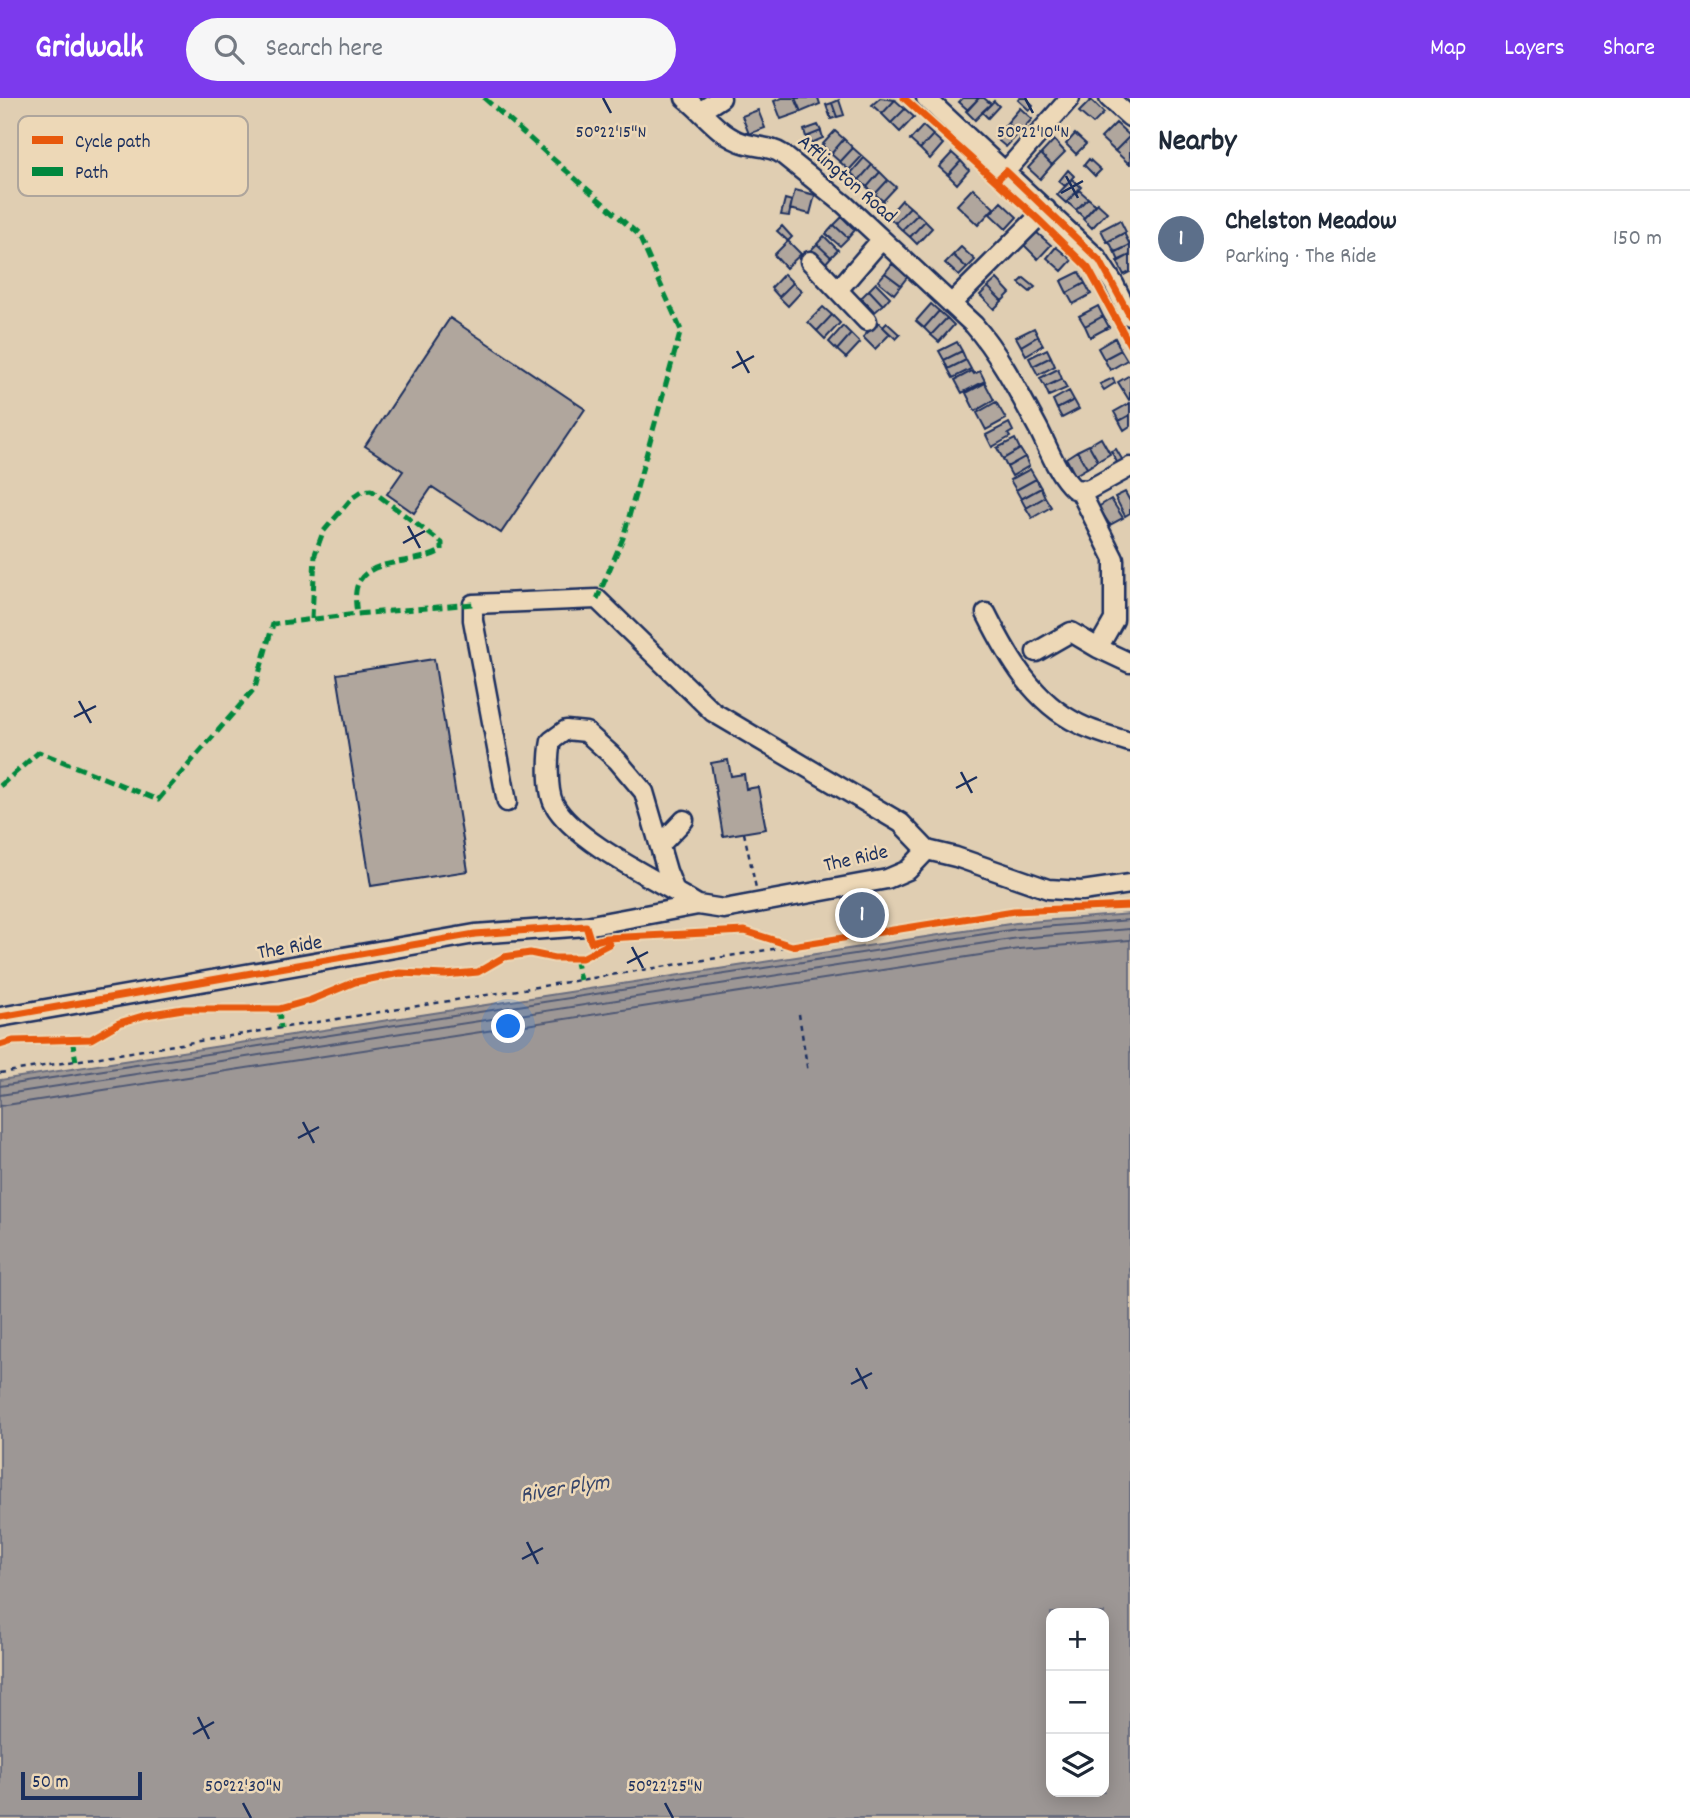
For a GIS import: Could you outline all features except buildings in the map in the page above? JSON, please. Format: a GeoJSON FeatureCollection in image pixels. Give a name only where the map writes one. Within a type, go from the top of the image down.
{"type":"FeatureCollection","features":[{"type":"Feature","properties":{"kind":"street","name":"Afflington Road"},"geometry":{"type":"LineString","coordinates":[[685,98],[728,136],[741,143],[774,148],[782,154],[844,204],[986,339],[1039,429],[1056,467],[1066,482],[1080,491],[1114,559],[1114,620],[1098,648]]}},
{"type":"Feature","properties":{"kind":"street"},"geometry":{"type":"LineString","coordinates":[[701,111],[721,98]]}},
{"type":"Feature","properties":{"kind":"street"},"geometry":{"type":"LineString","coordinates":[[1006,170],[1070,98]]}},
{"type":"Feature","properties":{"kind":"street"},"geometry":{"type":"LineString","coordinates":[[1109,98],[1130,117]]}},
{"type":"Feature","properties":{"kind":"street"},"geometry":{"type":"LineString","coordinates":[[933,100],[1100,261],[1130,316]]}},
{"type":"Feature","properties":{"kind":"street"},"geometry":{"type":"LineString","coordinates":[[951,304],[1046,209]]}},
{"type":"Feature","properties":{"kind":"street"},"geometry":{"type":"LineString","coordinates":[[838,290],[881,240]]}},
{"type":"Feature","properties":{"kind":"street"},"geometry":{"type":"LineString","coordinates":[[810,261],[867,321]]}},
{"type":"Feature","properties":{"kind":"street"},"geometry":{"type":"LineString","coordinates":[[1080,491],[1088,490],[1130,467]]}},
{"type":"Feature","properties":{"kind":"street"},"geometry":{"type":"LineString","coordinates":[[507,802],[473,604],[597,599],[713,712],[901,823],[926,850],[956,857],[1048,889],[1082,891],[1130,884]]}},
{"type":"Feature","properties":{"kind":"street"},"geometry":{"type":"LineString","coordinates":[[986,613],[1018,670],[1040,697],[1077,724],[1130,742]]}},
{"type":"Feature","properties":{"kind":"street"},"geometry":{"type":"LineString","coordinates":[[1037,652],[1071,632],[1130,663]]}},
{"type":"Feature","properties":{"kind":"street"},"geometry":{"type":"LineString","coordinates":[[676,891],[667,871],[644,792],[617,760],[586,732],[566,730],[551,741],[548,756],[553,802],[568,824],[652,881],[676,891],[698,905]]}},
{"type":"Feature","properties":{"kind":"street"},"geometry":{"type":"LineString","coordinates":[[660,845],[684,820]]}},
{"type":"Feature","properties":{"kind":"street","name":"The Ride"},"geometry":{"type":"LineString","coordinates":[[0,1017],[475,934],[586,926],[698,905],[724,909],[887,879],[908,870],[926,850]]}},
{"type":"Feature","properties":{"kind":"path"},"geometry":{"type":"LineString","coordinates":[[744,833],[752,869]]}},
{"type":"Feature","properties":{"kind":"path"},"geometry":{"type":"LineString","coordinates":[[769,939],[792,946]]}},
{"type":"Feature","properties":{"kind":"path"},"geometry":{"type":"LineString","coordinates":[[0,1073],[805,944]]}},
{"type":"Feature","properties":{"kind":"path"},"geometry":{"type":"LineString","coordinates":[[799,1014],[808,1073]]}},
{"type":"Feature","properties":{"kind":"water","name":"River Plym"},"geometry":{"type":"Polygon","coordinates":[[[1130,914],[1130,1818],[0,1818],[0,1080],[1016,923],[1130,914]]]}},
{"type":"Feature","properties":{"kind":"marked path"},"geometry":{"type":"LineString","coordinates":[[484,98],[638,234],[681,330],[623,538],[597,599]]}},
{"type":"Feature","properties":{"kind":"marked path"},"geometry":{"type":"LineString","coordinates":[[312,619],[315,554],[323,532],[352,498],[362,491],[371,490],[442,543],[442,550],[432,555],[380,566],[368,572],[360,580],[356,591],[357,614]]}},
{"type":"Feature","properties":{"kind":"marked path"},"geometry":{"type":"LineString","coordinates":[[0,786],[39,752],[158,800],[255,688],[273,624],[473,604]]}},
{"type":"Feature","properties":{"kind":"marked path"},"geometry":{"type":"LineString","coordinates":[[575,958],[580,980]]}},
{"type":"Feature","properties":{"kind":"marked path"},"geometry":{"type":"LineString","coordinates":[[279,1009],[281,1028]]}},
{"type":"Feature","properties":{"kind":"marked path"},"geometry":{"type":"LineString","coordinates":[[72,1039],[76,1061]]}},
{"type":"Feature","properties":{"kind":"cycle path"},"geometry":{"type":"LineString","coordinates":[[904,98],[1037,218],[1088,268],[1130,345]]}},
{"type":"Feature","properties":{"kind":"cycle path"},"geometry":{"type":"LineString","coordinates":[[996,181],[1006,171],[1100,261],[1130,316]]}},
{"type":"Feature","properties":{"kind":"cycle path"},"geometry":{"type":"LineString","coordinates":[[0,1017],[475,934],[586,926],[591,942],[606,938],[745,931],[792,946],[1014,911],[1130,906]]}},
{"type":"Feature","properties":{"kind":"cycle path"},"geometry":{"type":"LineString","coordinates":[[0,1045],[13,1041],[91,1039],[119,1023],[183,1009],[279,1009],[311,1000],[355,982],[400,973],[445,975],[478,972],[504,957],[530,953],[554,958],[582,958],[609,944]]}},
{"type":"Feature","properties":{"kind":"place","name":"Chelston Meadow"},"geometry":{"type":"Point","coordinates":[862,915]}}]}
